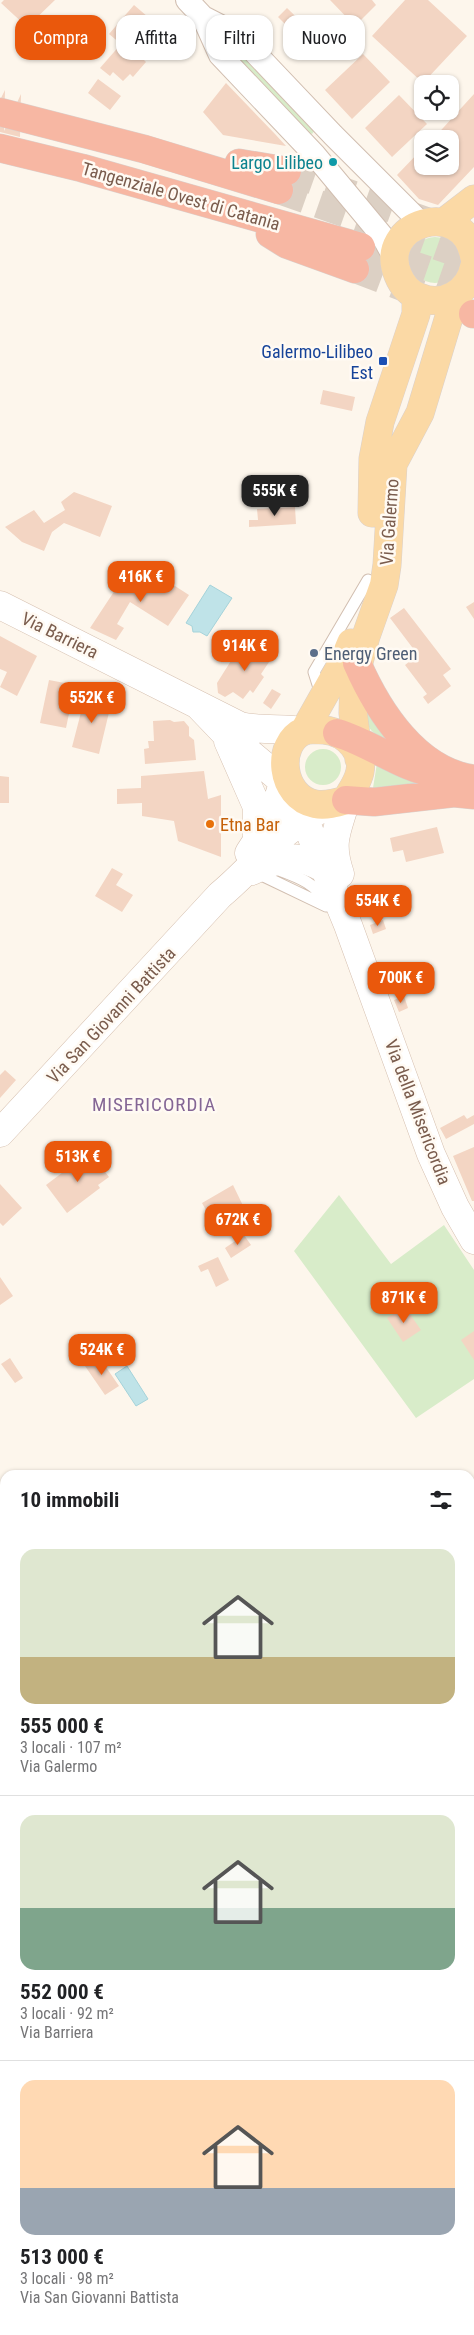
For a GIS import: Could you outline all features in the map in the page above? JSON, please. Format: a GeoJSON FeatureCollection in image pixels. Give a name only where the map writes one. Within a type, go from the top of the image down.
{"type":"FeatureCollection","features":[{"type":"Feature","properties":{"kind":"highway","name":"Tangenziale Ovest di Catania"},"geometry":{"type":"LineString","coordinates":[[0,112],[144,149],[283,180]]}},
{"type":"Feature","properties":{"kind":"highway","name":"Tangenziale Ovest di Catania"},"geometry":{"type":"LineString","coordinates":[[0,148],[236,211],[358,258]]}},
{"type":"Feature","properties":{"kind":"highway"},"geometry":{"type":"LineString","coordinates":[[357,663],[370,692],[399,734],[431,761],[470,784]]}},
{"type":"Feature","properties":{"kind":"highway"},"geometry":{"type":"LineString","coordinates":[[351,743],[407,765],[470,784]]}},
{"type":"Feature","properties":{"kind":"highway"},"geometry":{"type":"LineString","coordinates":[[339,807],[429,794],[454,793],[470,784]]}},
{"type":"Feature","properties":{"kind":"main road"},"geometry":{"type":"LineString","coordinates":[[432,223],[461,231],[473,253],[469,281],[469,307],[416,296],[400,281],[395,259],[402,237],[414,227],[432,223],[474,199]]}},
{"type":"Feature","properties":{"kind":"main road","name":"Via Galermo"},"geometry":{"type":"LineString","coordinates":[[308,717],[344,660],[355,634],[368,580],[372,547],[373,459],[380,422],[416,314],[416,296]]}},
{"type":"Feature","properties":{"kind":"main road","name":"Via Galermo"},"geometry":{"type":"LineString","coordinates":[[351,743],[352,697],[357,663],[384,585],[387,565],[393,464],[420,413],[450,317],[469,307]]}},
{"type":"Feature","properties":{"kind":"main road","name":"Via Barriera"},"geometry":{"type":"LineString","coordinates":[[0,605],[145,677],[200,708]]}},
{"type":"Feature","properties":{"kind":"main road"},"geometry":{"type":"LineString","coordinates":[[200,708],[240,726],[259,730],[308,717]]}},
{"type":"Feature","properties":{"kind":"main road"},"geometry":{"type":"LineString","coordinates":[[200,708],[223,731],[287,781],[298,796],[314,804],[339,807]]}},
{"type":"Feature","properties":{"kind":"main road"},"geometry":{"type":"LineString","coordinates":[[308,717],[324,730],[351,743],[359,777],[339,807],[334,839],[334,857],[346,890],[335,915]]}},
{"type":"Feature","properties":{"kind":"main road"},"geometry":{"type":"LineString","coordinates":[[308,717],[293,741],[285,761],[287,781],[305,818],[325,869],[335,915]]}},
{"type":"Feature","properties":{"kind":"main road"},"geometry":{"type":"LineString","coordinates":[[223,731],[258,807],[254,864]]}},
{"type":"Feature","properties":{"kind":"main road"},"geometry":{"type":"LineString","coordinates":[[220,896],[254,864],[270,818],[287,781]]}},
{"type":"Feature","properties":{"kind":"main road"},"geometry":{"type":"LineString","coordinates":[[220,896],[284,833],[305,818],[339,807]]}},
{"type":"Feature","properties":{"kind":"main road"},"geometry":{"type":"LineString","coordinates":[[254,864],[284,857],[298,857],[311,860],[325,869]]}},
{"type":"Feature","properties":{"kind":"main road","name":"Via San Giovanni Battista"},"geometry":{"type":"LineString","coordinates":[[0,1133],[220,896]]}},
{"type":"Feature","properties":{"kind":"main road","name":"Via della Misericordia"},"geometry":{"type":"LineString","coordinates":[[335,915],[375,998],[431,1154],[455,1208],[474,1240]]}},
{"type":"Feature","properties":{"kind":"street"},"geometry":{"type":"LineString","coordinates":[[187,0],[203,17],[220,55],[314,154],[383,237],[395,259]]}},
{"type":"Feature","properties":{"kind":"street"},"geometry":{"type":"LineString","coordinates":[[203,17],[238,35],[333,135],[432,223]]}},
{"type":"Feature","properties":{"kind":"street"},"geometry":{"type":"LineString","coordinates":[[314,154],[333,135]]}},
{"type":"Feature","properties":{"kind":"street"},"geometry":{"type":"LineString","coordinates":[[79,2335],[97,2335]]}},
{"type":"Feature","properties":{"kind":"lane"},"geometry":{"type":"LineString","coordinates":[[254,864],[335,915]]}},
{"type":"Feature","properties":{"kind":"lane"},"geometry":{"type":"LineString","coordinates":[[350,970],[375,998]]}},
{"type":"Feature","properties":{"kind":"green space"},"geometry":{"type":"Polygon","coordinates":[[[238,60],[247,60],[315,130],[312,134],[307,132],[238,60]]]}},
{"type":"Feature","properties":{"kind":"green space"},"geometry":{"type":"Polygon","coordinates":[[[430,237],[440,237],[454,247],[458,260],[454,273],[448,279],[440,283],[430,283],[416,273],[412,265],[412,255],[422,241],[430,237]]]}},
{"type":"Feature","properties":{"kind":"green space"},"geometry":{"type":"Polygon","coordinates":[[[361,692],[402,746],[380,737],[370,728],[365,715],[361,692]]]}},
{"type":"Feature","properties":{"kind":"green space"},"geometry":{"type":"Polygon","coordinates":[[[323,749],[330,750],[336,754],[340,760],[340,774],[336,780],[330,784],[323,785],[316,784],[310,780],[306,774],[305,767],[306,760],[310,754],[316,750],[323,749]]]}},
{"type":"Feature","properties":{"kind":"green space"},"geometry":{"type":"Polygon","coordinates":[[[377,763],[434,785],[404,785],[375,789],[373,788],[377,763]]]}},
{"type":"Feature","properties":{"kind":"green space"},"geometry":{"type":"Polygon","coordinates":[[[339,1195],[391,1264],[444,1225],[474,1270],[474,1379],[416,1418],[294,1251],[339,1195]]]}},
{"type":"Feature","properties":{"kind":"water"},"geometry":{"type":"Polygon","coordinates":[[[210,585],[232,598],[207,636],[200,632],[193,632],[192,626],[186,623],[210,585]]]}},
{"type":"Feature","properties":{"kind":"water"},"geometry":{"type":"Polygon","coordinates":[[[127,1366],[148,1399],[136,1406],[115,1374],[127,1366]]]}},
{"type":"Feature","properties":{"kind":"building"},"geometry":{"type":"Polygon","coordinates":[[[4,0],[55,0],[39,15],[15,16],[1,3],[4,0]]]}},
{"type":"Feature","properties":{"kind":"building"},"geometry":{"type":"Polygon","coordinates":[[[330,0],[372,0],[376,5],[365,16],[344,15],[330,0]]]}},
{"type":"Feature","properties":{"kind":"building"},"geometry":{"type":"Polygon","coordinates":[[[405,0],[428,0],[467,36],[430,75],[414,75],[372,36],[405,0]]]}},
{"type":"Feature","properties":{"kind":"building"},"geometry":{"type":"Polygon","coordinates":[[[134,5],[146,15],[125,15],[134,5]]]}},
{"type":"Feature","properties":{"kind":"building"},"geometry":{"type":"Polygon","coordinates":[[[287,8],[294,15],[283,15],[283,22],[278,17],[287,8]]]}},
{"type":"Feature","properties":{"kind":"building"},"geometry":{"type":"Polygon","coordinates":[[[116,26],[116,40],[109,34],[116,26]]]}},
{"type":"Feature","properties":{"kind":"building"},"geometry":{"type":"Polygon","coordinates":[[[116,50],[116,60],[144,60],[146,62],[133,77],[130,74],[123,81],[113,72],[110,76],[100,68],[116,50]]]}},
{"type":"Feature","properties":{"kind":"building"},"geometry":{"type":"Polygon","coordinates":[[[365,56],[390,82],[352,119],[325,90],[357,60],[365,60],[365,56]]]}},
{"type":"Feature","properties":{"kind":"building"},"geometry":{"type":"Polygon","coordinates":[[[98,79],[121,96],[110,110],[88,93],[98,79]]]}},
{"type":"Feature","properties":{"kind":"building"},"geometry":{"type":"Polygon","coordinates":[[[226,83],[286,146],[223,135],[203,112],[226,83]]]}},
{"type":"Feature","properties":{"kind":"building"},"geometry":{"type":"Polygon","coordinates":[[[5,90],[4,131],[21,94],[20,137],[0,132],[0,100],[5,90]]]}},
{"type":"Feature","properties":{"kind":"building"},"geometry":{"type":"Polygon","coordinates":[[[474,94],[474,167],[438,205],[419,199],[397,175],[414,157],[414,175],[459,175],[459,130],[441,130],[450,120],[459,120],[459,110],[474,94]]]}},
{"type":"Feature","properties":{"kind":"building"},"geometry":{"type":"Polygon","coordinates":[[[399,95],[414,111],[414,120],[423,120],[427,124],[421,130],[414,130],[414,136],[392,157],[365,128],[399,95]]]}},
{"type":"Feature","properties":{"kind":"building"},"geometry":{"type":"Polygon","coordinates":[[[323,390],[355,397],[352,411],[320,404],[323,390]]]}},
{"type":"Feature","properties":{"kind":"building"},"geometry":{"type":"Polygon","coordinates":[[[74,492],[112,506],[100,537],[64,523],[52,532],[44,551],[22,542],[5,527],[34,510],[44,523],[65,510],[61,502],[74,492]]]}},
{"type":"Feature","properties":{"kind":"building"},"geometry":{"type":"Polygon","coordinates":[[[295,507],[296,524],[249,527],[249,520],[258,520],[257,509],[295,507]]]}},
{"type":"Feature","properties":{"kind":"building"},"geometry":{"type":"Polygon","coordinates":[[[147,568],[189,595],[168,626],[130,602],[117,624],[124,628],[116,640],[90,628],[121,581],[133,589],[147,568]]]}},
{"type":"Feature","properties":{"kind":"building"},"geometry":{"type":"Polygon","coordinates":[[[474,602],[474,619],[466,607],[474,602]]]}},
{"type":"Feature","properties":{"kind":"building"},"geometry":{"type":"Polygon","coordinates":[[[404,608],[451,669],[443,675],[451,686],[428,704],[423,697],[427,694],[405,665],[418,655],[390,618],[404,608]]]}},
{"type":"Feature","properties":{"kind":"building"},"geometry":{"type":"Polygon","coordinates":[[[0,636],[37,656],[17,696],[0,687],[7,672],[0,669],[0,636]]]}},
{"type":"Feature","properties":{"kind":"building"},"geometry":{"type":"Polygon","coordinates":[[[256,639],[275,653],[261,674],[264,677],[253,693],[250,690],[243,699],[233,692],[225,697],[218,693],[217,683],[234,656],[241,661],[256,639]]]}},
{"type":"Feature","properties":{"kind":"building"},"geometry":{"type":"Polygon","coordinates":[[[49,680],[75,685],[66,728],[40,723],[49,680]]]}},
{"type":"Feature","properties":{"kind":"building"},"geometry":{"type":"Polygon","coordinates":[[[272,689],[281,694],[271,709],[263,703],[272,689]]]}},
{"type":"Feature","properties":{"kind":"building"},"geometry":{"type":"Polygon","coordinates":[[[86,693],[112,700],[99,754],[72,747],[86,693]]]}},
{"type":"Feature","properties":{"kind":"building"},"geometry":{"type":"Polygon","coordinates":[[[170,720],[174,722],[184,721],[189,727],[189,736],[194,740],[196,760],[145,764],[144,749],[149,748],[148,741],[154,741],[153,721],[170,720]]]}},
{"type":"Feature","properties":{"kind":"building"},"geometry":{"type":"Polygon","coordinates":[[[204,771],[208,799],[221,795],[221,857],[178,841],[174,821],[142,816],[142,803],[117,804],[117,789],[141,788],[141,776],[204,771]]]}},
{"type":"Feature","properties":{"kind":"building"},"geometry":{"type":"Polygon","coordinates":[[[0,776],[9,777],[9,803],[0,803],[0,776]]]}},
{"type":"Feature","properties":{"kind":"building"},"geometry":{"type":"Polygon","coordinates":[[[437,827],[444,853],[406,862],[403,850],[393,852],[390,838],[437,827]]]}},
{"type":"Feature","properties":{"kind":"building"},"geometry":{"type":"Polygon","coordinates":[[[112,868],[123,874],[116,885],[133,895],[122,912],[95,896],[112,868]]]}},
{"type":"Feature","properties":{"kind":"building"},"geometry":{"type":"Polygon","coordinates":[[[383,920],[386,929],[373,934],[370,925],[383,920]]]}},
{"type":"Feature","properties":{"kind":"building"},"geometry":{"type":"Polygon","coordinates":[[[404,996],[408,1008],[399,1012],[394,1000],[404,996]]]}},
{"type":"Feature","properties":{"kind":"building"},"geometry":{"type":"Polygon","coordinates":[[[5,1070],[16,1080],[0,1098],[0,1075],[5,1070]]]}},
{"type":"Feature","properties":{"kind":"building"},"geometry":{"type":"Polygon","coordinates":[[[464,1115],[467,1119],[474,1115],[474,1124],[446,1139],[440,1128],[464,1115]]]}},
{"type":"Feature","properties":{"kind":"building"},"geometry":{"type":"Polygon","coordinates":[[[474,1147],[474,1201],[472,1201],[453,1156],[474,1147]]]}},
{"type":"Feature","properties":{"kind":"building"},"geometry":{"type":"Polygon","coordinates":[[[92,1155],[109,1177],[98,1185],[100,1188],[67,1213],[46,1185],[79,1160],[81,1163],[92,1155]]]}},
{"type":"Feature","properties":{"kind":"building"},"geometry":{"type":"Polygon","coordinates":[[[0,1184],[22,1208],[3,1226],[0,1223],[0,1184]]]}},
{"type":"Feature","properties":{"kind":"building"},"geometry":{"type":"Polygon","coordinates":[[[233,1185],[248,1216],[263,1206],[266,1213],[260,1216],[263,1223],[244,1235],[231,1211],[212,1221],[202,1203],[233,1185]]]}},
{"type":"Feature","properties":{"kind":"building"},"geometry":{"type":"Polygon","coordinates":[[[244,1235],[251,1245],[231,1258],[225,1248],[244,1235]]]}},
{"type":"Feature","properties":{"kind":"building"},"geometry":{"type":"Polygon","coordinates":[[[218,1257],[229,1280],[216,1287],[208,1269],[201,1272],[198,1266],[218,1257]]]}},
{"type":"Feature","properties":{"kind":"building"},"geometry":{"type":"Polygon","coordinates":[[[0,1277],[13,1296],[0,1305],[0,1277]]]}},
{"type":"Feature","properties":{"kind":"building"},"geometry":{"type":"Polygon","coordinates":[[[405,1307],[421,1330],[403,1342],[387,1318],[405,1307]]]}},
{"type":"Feature","properties":{"kind":"building"},"geometry":{"type":"Polygon","coordinates":[[[474,1331],[474,1360],[461,1340],[474,1331]]]}},
{"type":"Feature","properties":{"kind":"building"},"geometry":{"type":"Polygon","coordinates":[[[99,1357],[119,1386],[105,1395],[85,1366],[99,1357]]]}},
{"type":"Feature","properties":{"kind":"building"},"geometry":{"type":"Polygon","coordinates":[[[10,1358],[23,1378],[15,1383],[1,1364],[10,1358]]]}},
{"type":"Feature","properties":{"kind":"tunnel"},"geometry":{"type":"LineString","coordinates":[[287,171],[426,221]]}},
{"type":"Feature","properties":{"kind":"tunnel"},"geometry":{"type":"LineString","coordinates":[[279,190],[474,259]]}},
{"type":"Feature","properties":{"kind":"tunnel"},"geometry":{"type":"LineString","coordinates":[[361,247],[474,286]]}},
{"type":"Feature","properties":{"kind":"tunnel"},"geometry":{"type":"LineString","coordinates":[[355,269],[421,294]]}},
{"type":"Feature","properties":{"kind":"place","name":"Largo Lilibeo"},"geometry":{"type":"Point","coordinates":[333,162]}},
{"type":"Feature","properties":{"kind":"place","name":"Galermo-Lilibeo Est"},"geometry":{"type":"Point","coordinates":[383,361]}},
{"type":"Feature","properties":{"kind":"place","name":"Energy Green"},"geometry":{"type":"Point","coordinates":[314,653]}},
{"type":"Feature","properties":{"kind":"place","name":"Etna Bar"},"geometry":{"type":"Point","coordinates":[210,824]}},
{"type":"Feature","properties":{"kind":"district","name":"MISERICORDIA"},"geometry":{"type":"Point","coordinates":[154,1104]}}]}
